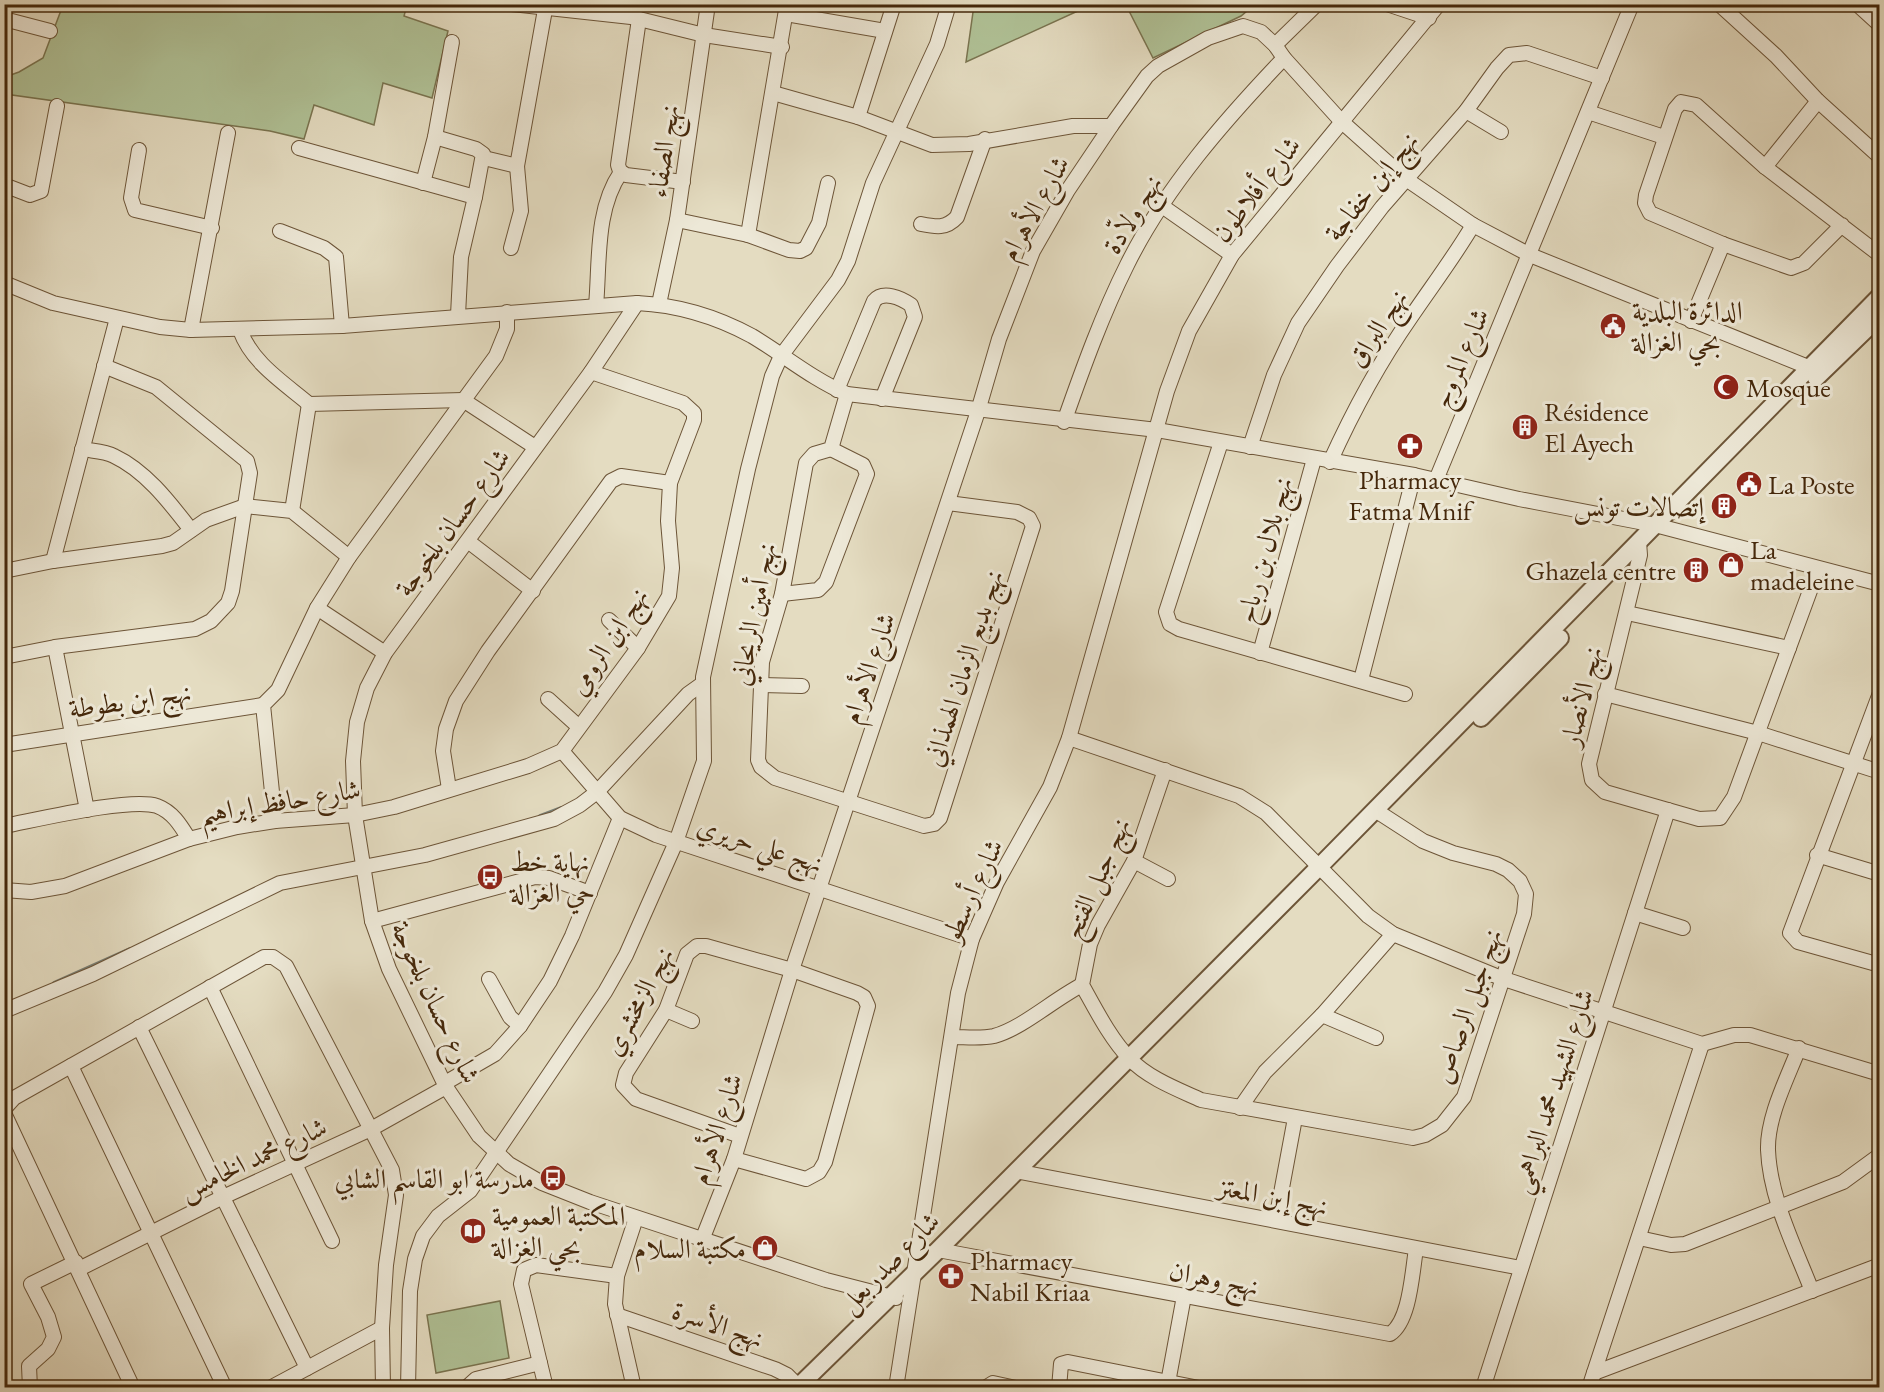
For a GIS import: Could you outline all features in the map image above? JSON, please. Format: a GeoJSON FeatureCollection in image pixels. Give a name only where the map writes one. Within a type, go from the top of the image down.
{"type":"FeatureCollection","features":[{"type":"Feature","properties":{"kind":"street"},"geometry":{"type":"LineString","coordinates":[[512,4],[635,14],[704,35],[782,47]]}},
{"type":"Feature","properties":{"kind":"street","name":"نهج الصفاء"},"geometry":{"type":"LineString","coordinates":[[658,304],[677,220],[708,4]]}},
{"type":"Feature","properties":{"kind":"street"},"geometry":{"type":"LineString","coordinates":[[858,117],[894,4]]}},
{"type":"Feature","properties":{"kind":"street"},"geometry":{"type":"LineString","coordinates":[[408,1388],[410,1291],[415,1259],[423,1236],[438,1216],[470,1191],[605,992],[626,955],[676,842],[704,761],[702,684],[763,407],[781,356],[843,271],[873,183],[937,44],[949,4]]}},
{"type":"Feature","properties":{"kind":"street"},"geometry":{"type":"LineString","coordinates":[[1317,4],[1275,45],[1341,121],[1406,179],[1473,225],[1530,255],[1816,370]]}},
{"type":"Feature","properties":{"kind":"street"},"geometry":{"type":"LineString","coordinates":[[1388,4],[1429,18]]}},
{"type":"Feature","properties":{"kind":"street","name":"شارع أفلاطون"},"geometry":{"type":"LineString","coordinates":[[1156,430],[1167,391],[1189,331],[1232,255],[1439,4]]}},
{"type":"Feature","properties":{"kind":"street","name":"شارع المروج"},"geometry":{"type":"LineString","coordinates":[[1436,480],[1632,4]]}},
{"type":"Feature","properties":{"kind":"street"},"geometry":{"type":"LineString","coordinates":[[1719,4],[1776,56],[1818,101],[1880,157]]}},
{"type":"Feature","properties":{"kind":"street"},"geometry":{"type":"LineString","coordinates":[[1857,4],[1880,26]]}},
{"type":"Feature","properties":{"kind":"street"},"geometry":{"type":"LineString","coordinates":[[511,248],[520,211],[517,166],[546,6]]}},
{"type":"Feature","properties":{"kind":"street"},"geometry":{"type":"LineString","coordinates":[[748,235],[782,47],[786,9],[885,31]]}},
{"type":"Feature","properties":{"kind":"street"},"geometry":{"type":"LineString","coordinates":[[621,172],[618,165],[635,14]]}},
{"type":"Feature","properties":{"kind":"street"},"geometry":{"type":"LineString","coordinates":[[4,19],[50,31]]}},
{"type":"Feature","properties":{"kind":"street","name":"شارع الأهرام"},"geometry":{"type":"LineString","coordinates":[[702,1240],[734,1159],[792,970],[948,503],[999,339],[1033,251],[1068,190],[1111,126],[1158,66],[1208,38],[1243,26],[1261,32],[1275,45]]}},
{"type":"Feature","properties":{"kind":"street"},"geometry":{"type":"LineString","coordinates":[[423,183],[435,138],[452,42]]}},
{"type":"Feature","properties":{"kind":"street","name":"نهج إبن خفاجة"},"geometry":{"type":"LineString","coordinates":[[1250,447],[1274,375],[1298,323],[1337,266],[1406,179],[1466,111],[1497,68],[1516,52],[1527,53],[1602,78]]}},
{"type":"Feature","properties":{"kind":"street","name":"نهج ولاّدة"},"geometry":{"type":"LineString","coordinates":[[1065,422],[1095,334],[1123,273],[1162,206],[1195,159],[1248,95],[1284,58]]}},
{"type":"Feature","properties":{"kind":"street"},"geometry":{"type":"LineString","coordinates":[[773,93],[858,117],[932,145],[950,146],[1072,126],[1111,126]]}},
{"type":"Feature","properties":{"kind":"street"},"geometry":{"type":"LineString","coordinates":[[1765,167],[1818,101]]}},
{"type":"Feature","properties":{"kind":"street"},"geometry":{"type":"LineString","coordinates":[[1842,225],[1797,268],[1784,267],[1650,213],[1647,208],[1646,195],[1675,109],[1681,102],[1696,105],[1765,167],[1842,225],[1880,255]]}},
{"type":"Feature","properties":{"kind":"street"},"geometry":{"type":"LineString","coordinates":[[4,185],[30,195],[41,191],[57,106]]}},
{"type":"Feature","properties":{"kind":"street"},"geometry":{"type":"LineString","coordinates":[[1466,111],[1501,132]]}},
{"type":"Feature","properties":{"kind":"street"},"geometry":{"type":"LineString","coordinates":[[1588,112],[1664,136]]}},
{"type":"Feature","properties":{"kind":"street"},"geometry":{"type":"LineString","coordinates":[[191,330],[212,228],[228,133]]}},
{"type":"Feature","properties":{"kind":"street"},"geometry":{"type":"LineString","coordinates":[[435,138],[476,149],[484,158],[517,166]]}},
{"type":"Feature","properties":{"kind":"street"},"geometry":{"type":"LineString","coordinates":[[921,224],[938,227],[949,225],[957,217],[985,139]]}},
{"type":"Feature","properties":{"kind":"street"},"geometry":{"type":"LineString","coordinates":[[299,148],[475,197]]}},
{"type":"Feature","properties":{"kind":"street"},"geometry":{"type":"LineString","coordinates":[[138,150],[131,198],[135,210],[212,228]]}},
{"type":"Feature","properties":{"kind":"street"},"geometry":{"type":"LineString","coordinates":[[458,315],[461,257],[484,158]]}},
{"type":"Feature","properties":{"kind":"street"},"geometry":{"type":"LineString","coordinates":[[621,172],[683,182]]}},
{"type":"Feature","properties":{"kind":"street"},"geometry":{"type":"LineString","coordinates":[[596,306],[604,206],[610,189],[621,172]]}},
{"type":"Feature","properties":{"kind":"street"},"geometry":{"type":"LineString","coordinates":[[677,220],[748,235],[795,251],[806,248],[819,224],[828,183]]}},
{"type":"Feature","properties":{"kind":"street"},"geometry":{"type":"LineString","coordinates":[[1162,206],[1232,255]]}},
{"type":"Feature","properties":{"kind":"street","name":"نهج البراق"},"geometry":{"type":"LineString","coordinates":[[1330,462],[1351,414],[1375,372],[1450,263],[1473,225]]}},
{"type":"Feature","properties":{"kind":"street"},"geometry":{"type":"LineString","coordinates":[[280,231],[324,248],[336,258],[342,326]]}},
{"type":"Feature","properties":{"kind":"street"},"geometry":{"type":"LineString","coordinates":[[1690,321],[1724,244]]}},
{"type":"Feature","properties":{"kind":"street"},"geometry":{"type":"LineString","coordinates":[[4,283],[53,303],[160,327],[191,330],[342,326],[458,315],[637,303],[658,304],[721,321],[751,336],[820,382],[842,392],[1065,422],[1156,430],[1436,480],[1660,527],[1880,584]]}},
{"type":"Feature","properties":{"kind":"street"},"geometry":{"type":"LineString","coordinates":[[782,594],[818,590],[826,582],[867,474],[863,465],[831,449],[842,392],[874,301],[877,297],[886,295],[911,305],[915,317],[882,399]]}},
{"type":"Feature","properties":{"kind":"street"},"geometry":{"type":"LineString","coordinates":[[1816,370],[1880,296]]}},
{"type":"Feature","properties":{"kind":"street","name":"شارع حسان بلخوجة"},"geometry":{"type":"LineString","coordinates":[[637,303],[591,372],[386,653],[367,687],[357,722],[353,761],[355,815],[372,921],[388,969],[446,1085],[479,1136],[495,1154],[542,1183],[636,1218],[826,1280],[893,1297]]}},
{"type":"Feature","properties":{"kind":"street"},"geometry":{"type":"LineString","coordinates":[[275,820],[264,705],[284,680],[317,608],[349,557],[501,346],[507,312]]}},
{"type":"Feature","properties":{"kind":"street"},"geometry":{"type":"LineString","coordinates":[[1816,370],[1880,316]]}},
{"type":"Feature","properties":{"kind":"street"},"geometry":{"type":"LineString","coordinates":[[54,561],[117,318]]}},
{"type":"Feature","properties":{"kind":"street"},"geometry":{"type":"LineString","coordinates":[[240,330],[245,344],[255,357],[309,404],[463,400],[535,447]]}},
{"type":"Feature","properties":{"kind":"street"},"geometry":{"type":"LineString","coordinates":[[4,657],[55,647],[195,629],[211,621],[228,603],[232,591],[250,473],[242,456],[156,387],[104,366]]}},
{"type":"Feature","properties":{"kind":"street","name":"شارع صدربعل"},"geometry":{"type":"LineString","coordinates":[[801,1387],[941,1251],[1323,870],[1816,370]]}},
{"type":"Feature","properties":{"kind":"street","name":"نهج ابن الرومي"},"geometry":{"type":"LineString","coordinates":[[562,751],[638,648],[669,596],[672,568],[668,521],[670,483],[694,420],[690,408],[683,403],[591,372]]}},
{"type":"Feature","properties":{"kind":"street"},"geometry":{"type":"LineString","coordinates":[[292,511],[309,404]]}},
{"type":"Feature","properties":{"kind":"street","name":"شارع أرسطو"},"geometry":{"type":"LineString","coordinates":[[896,1388],[958,993],[972,939],[997,882],[1050,787],[1070,738],[1156,430]]}},
{"type":"Feature","properties":{"kind":"street"},"geometry":{"type":"LineString","coordinates":[[1221,442],[1166,612],[1170,624],[1179,629],[1405,694]]}},
{"type":"Feature","properties":{"kind":"street"},"geometry":{"type":"LineString","coordinates":[[82,449],[109,454],[122,460],[165,497],[191,530]]}},
{"type":"Feature","properties":{"kind":"street","name":"نهج أمين الريحاني"},"geometry":{"type":"LineString","coordinates":[[831,449],[814,454],[806,463],[782,594],[762,662],[758,760],[761,767],[775,778],[848,802]]}},
{"type":"Feature","properties":{"kind":"street","name":"نهج بلال بن رباح"},"geometry":{"type":"LineString","coordinates":[[1260,653],[1314,459]]}},
{"type":"Feature","properties":{"kind":"street"},"geometry":{"type":"LineString","coordinates":[[1362,680],[1414,476]]}},
{"type":"Feature","properties":{"kind":"street"},"geometry":{"type":"LineString","coordinates":[[449,789],[443,751],[446,729],[456,701],[466,683],[615,478],[670,483]]}},
{"type":"Feature","properties":{"kind":"street","name":"نهج بديع الزمان الهمذاني"},"geometry":{"type":"LineString","coordinates":[[848,802],[924,826],[934,824],[940,818],[1033,526],[1029,518],[1017,512],[948,503]]}},
{"type":"Feature","properties":{"kind":"street"},"geometry":{"type":"LineString","coordinates":[[4,571],[54,561],[148,550],[173,543],[206,519],[245,506],[292,511],[349,557]]}},
{"type":"Feature","properties":{"kind":"street"},"geometry":{"type":"LineString","coordinates":[[469,542],[533,591]]}},
{"type":"Feature","properties":{"kind":"street","name":"نهج الأنصار"},"geometry":{"type":"LineString","coordinates":[[1640,548],[1627,613],[1605,693],[1589,764],[1592,780],[1605,792],[1699,819],[1720,818],[1734,797],[1758,733]]}},
{"type":"Feature","properties":{"kind":"street"},"geometry":{"type":"LineString","coordinates":[[1758,733],[1818,569]]}},
{"type":"Feature","properties":{"kind":"street"},"geometry":{"type":"LineString","coordinates":[[317,608],[386,653]]}},
{"type":"Feature","properties":{"kind":"street"},"geometry":{"type":"LineString","coordinates":[[1627,613],[1789,648]]}},
{"type":"Feature","properties":{"kind":"street"},"geometry":{"type":"LineString","coordinates":[[609,620],[638,648]]}},
{"type":"Feature","properties":{"kind":"street"},"geometry":{"type":"LineString","coordinates":[[55,647],[87,810]]}},
{"type":"Feature","properties":{"kind":"street"},"geometry":{"type":"LineString","coordinates":[[4,1011],[93,974],[280,883],[425,855],[529,828],[569,813],[597,792],[680,702],[702,684]]}},
{"type":"Feature","properties":{"kind":"street"},"geometry":{"type":"LineString","coordinates":[[761,685],[802,686]]}},
{"type":"Feature","properties":{"kind":"street"},"geometry":{"type":"LineString","coordinates":[[1605,693],[1758,733],[1880,772]]}},
{"type":"Feature","properties":{"kind":"street"},"geometry":{"type":"LineString","coordinates":[[1880,693],[1791,926],[1793,939],[1880,965]]}},
{"type":"Feature","properties":{"kind":"street"},"geometry":{"type":"LineString","coordinates":[[548,699],[579,727]]}},
{"type":"Feature","properties":{"kind":"street","name":"نهج ابن بطوطة"},"geometry":{"type":"LineString","coordinates":[[4,744],[264,705]]}},
{"type":"Feature","properties":{"kind":"street"},"geometry":{"type":"LineString","coordinates":[[1070,738],[1212,785],[1257,808],[1368,916],[1393,934],[1501,978],[1702,1044],[1720,1037],[1742,1035],[1799,1048],[1880,1074]]}},
{"type":"Feature","properties":{"kind":"street","name":"شارع حافظ إبراهيم"},"geometry":{"type":"LineString","coordinates":[[4,890],[31,892],[65,886],[189,839],[275,820],[355,815],[394,807],[528,766],[562,751]]}},
{"type":"Feature","properties":{"kind":"street","name":"نهج علي حريري"},"geometry":{"type":"LineString","coordinates":[[562,751],[620,818],[676,842],[972,939]]}},
{"type":"Feature","properties":{"kind":"street","name":"نهج جبل الفتح"},"geometry":{"type":"LineString","coordinates":[[1082,985],[1090,944],[1098,925],[1134,861],[1165,770]]}},
{"type":"Feature","properties":{"kind":"street"},"geometry":{"type":"LineString","coordinates":[[4,826],[87,810],[144,804],[157,806],[179,822],[189,839]]}},
{"type":"Feature","properties":{"kind":"street","name":"شارع الشهيد محمد البراهمي"},"geometry":{"type":"LineString","coordinates":[[1483,1388],[1668,810]]}},
{"type":"Feature","properties":{"kind":"street","name":"نهج جبل الرصاص"},"geometry":{"type":"LineString","coordinates":[[1131,1060],[1171,1086],[1202,1100],[1240,1108],[1413,1138],[1425,1135],[1442,1125],[1464,1097],[1501,978],[1524,914],[1526,894],[1520,882],[1508,870],[1496,864],[1453,854],[1423,841],[1379,813]]}},
{"type":"Feature","properties":{"kind":"street","name":"شارع محمد الخامس"},"geometry":{"type":"LineString","coordinates":[[30,1388],[29,1366],[48,1348],[54,1337],[48,1317],[31,1284],[150,1234],[223,1197],[371,1129],[495,1054],[520,1026],[549,981],[590,893],[620,818]]}},
{"type":"Feature","properties":{"kind":"street"},"geometry":{"type":"LineString","coordinates":[[1817,855],[1880,874]]}},
{"type":"Feature","properties":{"kind":"street"},"geometry":{"type":"LineString","coordinates":[[1134,861],[1168,879]]}},
{"type":"Feature","properties":{"kind":"street"},"geometry":{"type":"LineString","coordinates":[[372,921],[535,877],[569,884],[590,893]]}},
{"type":"Feature","properties":{"kind":"street"},"geometry":{"type":"LineString","coordinates":[[1635,913],[1683,928]]}},
{"type":"Feature","properties":{"kind":"street"},"geometry":{"type":"LineString","coordinates":[[1240,1108],[1265,1072],[1322,1015],[1393,934]]}},
{"type":"Feature","properties":{"kind":"street","name":"نهج الزمخشري"},"geometry":{"type":"LineString","coordinates":[[740,1136],[636,1099],[623,1086],[626,1072],[666,1010],[687,954],[697,946],[706,946],[792,970]]}},
{"type":"Feature","properties":{"kind":"street"},"geometry":{"type":"LineString","coordinates":[[133,1388],[4,1111],[14,1098],[264,957],[280,960],[286,966],[392,1170],[396,1195],[389,1234],[382,1328],[383,1388]]}},
{"type":"Feature","properties":{"kind":"street"},"geometry":{"type":"LineString","coordinates":[[734,1159],[806,1179],[819,1172],[825,1162],[868,1006],[864,997],[857,993],[792,970]]}},
{"type":"Feature","properties":{"kind":"street"},"geometry":{"type":"LineString","coordinates":[[489,979],[510,1017],[520,1026]]}},
{"type":"Feature","properties":{"kind":"street"},"geometry":{"type":"LineString","coordinates":[[952,1037],[991,1037],[1006,1032],[1048,1003],[1082,985],[1104,1023],[1131,1060]]}},
{"type":"Feature","properties":{"kind":"street"},"geometry":{"type":"LineString","coordinates":[[210,987],[332,1241]]}},
{"type":"Feature","properties":{"kind":"street"},"geometry":{"type":"LineString","coordinates":[[666,1010],[692,1021]]}},
{"type":"Feature","properties":{"kind":"street"},"geometry":{"type":"LineString","coordinates":[[1322,1015],[1376,1038]]}},
{"type":"Feature","properties":{"kind":"street"},"geometry":{"type":"LineString","coordinates":[[139,1027],[223,1197],[302,1376]]}},
{"type":"Feature","properties":{"kind":"street"},"geometry":{"type":"LineString","coordinates":[[1589,1388],[1702,1044]]}},
{"type":"Feature","properties":{"kind":"street"},"geometry":{"type":"LineString","coordinates":[[1799,1048],[1770,1135],[1768,1150],[1780,1208],[1812,1291]]}},
{"type":"Feature","properties":{"kind":"street"},"geometry":{"type":"LineString","coordinates":[[71,1066],[225,1388]]}},
{"type":"Feature","properties":{"kind":"street"},"geometry":{"type":"LineString","coordinates":[[1276,1220],[1294,1118]]}},
{"type":"Feature","properties":{"kind":"street"},"geometry":{"type":"LineString","coordinates":[[1639,1238],[1671,1245],[1685,1244],[1843,1182],[1880,1155]]}},
{"type":"Feature","properties":{"kind":"street","name":"نهج إبن المعتز"},"geometry":{"type":"LineString","coordinates":[[1020,1172],[1521,1268]]}},
{"type":"Feature","properties":{"kind":"street"},"geometry":{"type":"LineString","coordinates":[[634,1388],[615,1297],[617,1276],[636,1218]]}},
{"type":"Feature","properties":{"kind":"street","name":"نهج وهران"},"geometry":{"type":"LineString","coordinates":[[941,1251],[1390,1334],[1399,1328],[1403,1316],[1416,1248]]}},
{"type":"Feature","properties":{"kind":"street"},"geometry":{"type":"LineString","coordinates":[[546,1388],[520,1284],[524,1270],[536,1264],[617,1276]]}},
{"type":"Feature","properties":{"kind":"street"},"geometry":{"type":"LineString","coordinates":[[1594,1373],[1880,1265]]}},
{"type":"Feature","properties":{"kind":"street"},"geometry":{"type":"LineString","coordinates":[[1167,1385],[1184,1296]]}},
{"type":"Feature","properties":{"kind":"street","name":"نهج الأسرة"},"geometry":{"type":"LineString","coordinates":[[617,1315],[775,1369],[787,1375],[801,1387]]}},
{"type":"Feature","properties":{"kind":"street"},"geometry":{"type":"LineString","coordinates":[[270,1388],[302,1376],[382,1328]]}},
{"type":"Feature","properties":{"kind":"street"},"geometry":{"type":"LineString","coordinates":[[1059,1388],[1064,1362],[1167,1385],[1199,1388]]}},
{"type":"Feature","properties":{"kind":"street"},"geometry":{"type":"LineString","coordinates":[[466,1388],[476,1379],[540,1363]]}},
{"type":"Feature","properties":{"kind":"street"},"geometry":{"type":"LineString","coordinates":[[985,1388],[993,1383],[1016,1388]]}},
{"type":"Feature","properties":{"kind":"green space"},"geometry":{"type":"Polygon","coordinates":[[[974,4],[1091,5],[966,62],[974,4]]]}},
{"type":"Feature","properties":{"kind":"green space"},"geometry":{"type":"Polygon","coordinates":[[[63,5],[407,5],[404,16],[448,31],[432,98],[383,83],[374,125],[314,105],[304,139],[270,131],[5,94],[5,77],[43,58],[63,5]]]}},
{"type":"Feature","properties":{"kind":"green space"},"geometry":{"type":"Polygon","coordinates":[[[1126,5],[1254,5],[1241,16],[1153,58],[1126,5]]]}},
{"type":"Feature","properties":{"kind":"green space"},"geometry":{"type":"Polygon","coordinates":[[[500,1301],[509,1358],[436,1373],[427,1315],[500,1301]]]}},
{"type":"Feature","properties":{"kind":"waterway"},"geometry":{"type":"LineString","coordinates":[[540,816],[561,808]]}},
{"type":"Feature","properties":{"kind":"waterway"},"geometry":{"type":"LineString","coordinates":[[54,983],[130,949]]}},
{"type":"Feature","properties":{"kind":"place","name":"الدائرة البلدية بحي الغزالة"},"geometry":{"type":"Point","coordinates":[1613,326]}},
{"type":"Feature","properties":{"kind":"place","name":"Mosque"},"geometry":{"type":"Point","coordinates":[1726,387]}},
{"type":"Feature","properties":{"kind":"place","name":"Résidence El Ayech"},"geometry":{"type":"Point","coordinates":[1525,427]}},
{"type":"Feature","properties":{"kind":"place","name":"Pharmacy Fatma Mnif"},"geometry":{"type":"Point","coordinates":[1410,446]}},
{"type":"Feature","properties":{"kind":"place","name":"La Poste"},"geometry":{"type":"Point","coordinates":[1749,484]}},
{"type":"Feature","properties":{"kind":"place","name":"إتصالات تونس"},"geometry":{"type":"Point","coordinates":[1724,506]}},
{"type":"Feature","properties":{"kind":"place","name":"La madeleine"},"geometry":{"type":"Point","coordinates":[1731,565]}},
{"type":"Feature","properties":{"kind":"place","name":"Ghazela centre"},"geometry":{"type":"Point","coordinates":[1696,570]}},
{"type":"Feature","properties":{"kind":"place","name":"نهاية خط حي الغزالة"},"geometry":{"type":"Point","coordinates":[490,877]}},
{"type":"Feature","properties":{"kind":"place","name":"مدرسة ابو القاسم الشابي"},"geometry":{"type":"Point","coordinates":[553,1178]}},
{"type":"Feature","properties":{"kind":"place","name":"المكتبة العمومية بحي الغزالة"},"geometry":{"type":"Point","coordinates":[473,1231]}},
{"type":"Feature","properties":{"kind":"place","name":"مكتبة السلام"},"geometry":{"type":"Point","coordinates":[765,1248]}},
{"type":"Feature","properties":{"kind":"place","name":"Pharmacy Nabil Kriaa"},"geometry":{"type":"Point","coordinates":[951,1276]}}]}
